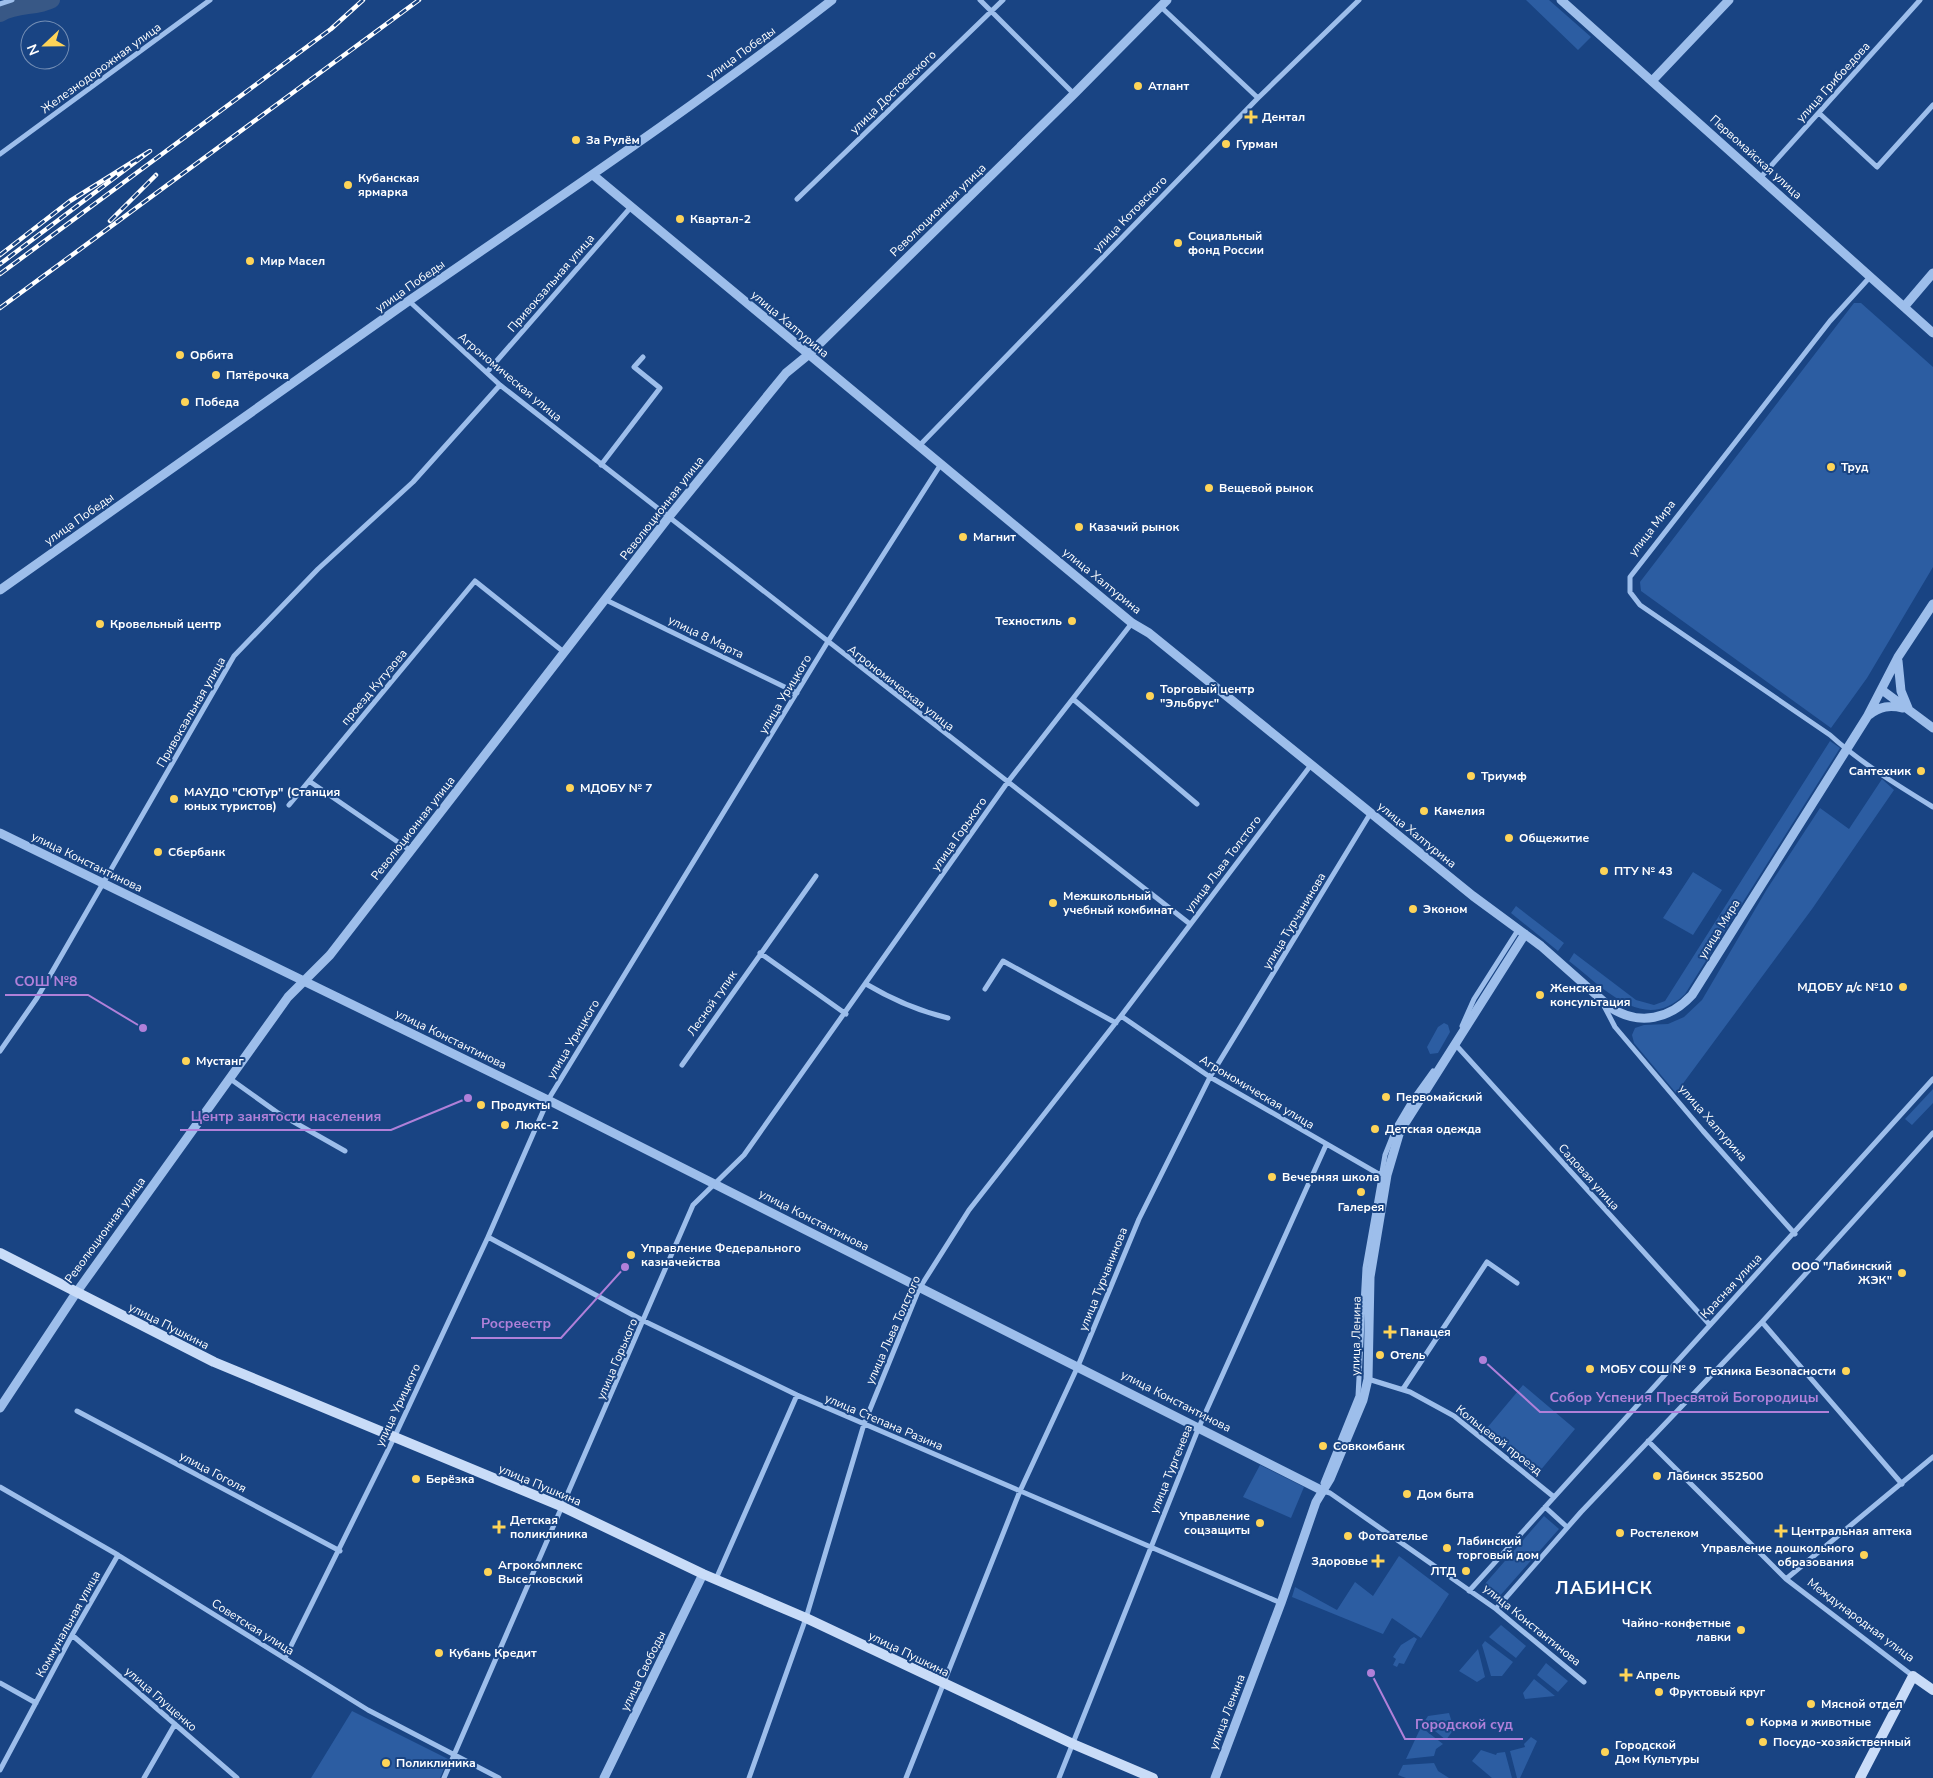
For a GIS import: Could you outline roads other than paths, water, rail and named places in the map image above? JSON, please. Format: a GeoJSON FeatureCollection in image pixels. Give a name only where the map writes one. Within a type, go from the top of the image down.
{"type":"FeatureCollection","features":[{"type":"Feature","properties":{"kind":"main road","name":"улица Пушкина"},"geometry":{"type":"LineString","coordinates":[[0,1253],[214,1362],[563,1507],[703,1574],[806,1618],[944,1685],[1153,1778]]}},
{"type":"Feature","properties":{"kind":"main road","name":"Международная улица"},"geometry":{"type":"LineString","coordinates":[[1913,1676],[1933,1690]]}},
{"type":"Feature","properties":{"kind":"main road"},"geometry":{"type":"LineString","coordinates":[[1860,1778],[1913,1676]]}},
{"type":"Feature","properties":{"kind":"street"},"geometry":{"type":"LineString","coordinates":[[0,4],[12,0]]}},
{"type":"Feature","properties":{"kind":"street","name":"Железнодорожная улица"},"geometry":{"type":"LineString","coordinates":[[0,146],[2,153],[210,0]]}},
{"type":"Feature","properties":{"kind":"street","name":"улица Победы"},"geometry":{"type":"LineString","coordinates":[[0,590],[409,301],[593,175],[770,48],[832,0]]}},
{"type":"Feature","properties":{"kind":"street"},"geometry":{"type":"LineString","coordinates":[[980,0],[1074,94]]}},
{"type":"Feature","properties":{"kind":"street","name":"улица Достоевского"},"geometry":{"type":"LineString","coordinates":[[797,199],[1003,0]]}},
{"type":"Feature","properties":{"kind":"street","name":"улица Котовского"},"geometry":{"type":"LineString","coordinates":[[918,446],[1258,98],[1359,0]]}},
{"type":"Feature","properties":{"kind":"street","name":"Первомайская улица"},"geometry":{"type":"LineString","coordinates":[[1561,0],[1761,177],[1933,334]]}},
{"type":"Feature","properties":{"kind":"street"},"geometry":{"type":"LineString","coordinates":[[1652,81],[1729,0]]}},
{"type":"Feature","properties":{"kind":"street","name":"улица Грибоедова"},"geometry":{"type":"LineString","coordinates":[[1761,177],[1920,0]]}},
{"type":"Feature","properties":{"kind":"street"},"geometry":{"type":"LineString","coordinates":[[1164,3],[1258,98]]}},
{"type":"Feature","properties":{"kind":"street","name":"Революционная улица"},"geometry":{"type":"LineString","coordinates":[[2,1401],[76,1293],[288,997],[330,955],[668,518],[786,373],[808,355],[1164,3]]}},
{"type":"Feature","properties":{"kind":"street"},"geometry":{"type":"LineString","coordinates":[[1819,113],[1877,167],[1933,105]]}},
{"type":"Feature","properties":{"kind":"street","name":"улица Халтурина"},"geometry":{"type":"LineString","coordinates":[[593,175],[1132,623],[1149,633],[1370,814],[1541,946],[1600,999],[1622,1015],[1641,1018]]}},
{"type":"Feature","properties":{"kind":"street","name":"Привокзальная улица"},"geometry":{"type":"LineString","coordinates":[[487,372],[631,207]]}},
{"type":"Feature","properties":{"kind":"street"},"geometry":{"type":"LineString","coordinates":[[1904,307],[1933,273]]}},
{"type":"Feature","properties":{"kind":"street","name":"улица Мира"},"geometry":{"type":"LineString","coordinates":[[1870,276],[1830,321],[1630,576],[1630,592],[1640,605],[1933,807]]}},
{"type":"Feature","properties":{"kind":"street","name":"Агрономическая улица"},"geometry":{"type":"LineString","coordinates":[[409,301],[500,385],[827,643],[1190,924]]}},
{"type":"Feature","properties":{"kind":"street"},"geometry":{"type":"LineString","coordinates":[[601,465],[660,388],[634,367],[643,357]]}},
{"type":"Feature","properties":{"kind":"street","name":"Привокзальная улица"},"geometry":{"type":"LineString","coordinates":[[0,1051],[37,998],[234,656],[318,569],[412,482],[500,385]]}},
{"type":"Feature","properties":{"kind":"street","name":"улица Урицкого"},"geometry":{"type":"LineString","coordinates":[[285,1658],[394,1438],[488,1237],[548,1100],[827,643],[941,464]]}},
{"type":"Feature","properties":{"kind":"street","name":"проезд Кутузова"},"geometry":{"type":"LineString","coordinates":[[289,805],[475,582],[565,653]]}},
{"type":"Feature","properties":{"kind":"street","name":"улица 8 Марта"},"geometry":{"type":"LineString","coordinates":[[606,600],[797,693]]}},
{"type":"Feature","properties":{"kind":"street","name":"улица Мира"},"geometry":{"type":"LineString","coordinates":[[1641,1018],[1670,1014],[1680,1008],[1692,995],[1866,717],[1898,657],[1933,604]]}},
{"type":"Feature","properties":{"kind":"street","name":"улица Горького"},"geometry":{"type":"LineString","coordinates":[[444,1778],[693,1205],[744,1155],[846,1014],[1007,783],[1132,623]]}},
{"type":"Feature","properties":{"kind":"street"},"geometry":{"type":"LineString","coordinates":[[1898,657],[1901,691],[1908,708]]}},
{"type":"Feature","properties":{"kind":"street"},"geometry":{"type":"LineString","coordinates":[[1882,690],[1933,728]]}},
{"type":"Feature","properties":{"kind":"street"},"geometry":{"type":"LineString","coordinates":[[1073,699],[1197,804]]}},
{"type":"Feature","properties":{"kind":"street"},"geometry":{"type":"LineString","coordinates":[[1866,717],[1882,707],[1908,708]]}},
{"type":"Feature","properties":{"kind":"street","name":"улица Льва Толстого"},"geometry":{"type":"LineString","coordinates":[[749,1778],[806,1618],[864,1424],[920,1289],[968,1210],[1116,1023],[1310,765]]}},
{"type":"Feature","properties":{"kind":"street"},"geometry":{"type":"LineString","coordinates":[[309,781],[410,851]]}},
{"type":"Feature","properties":{"kind":"street","name":"улица Турчанинова"},"geometry":{"type":"LineString","coordinates":[[906,1778],[1020,1491],[1078,1366],[1139,1219],[1210,1077],[1370,814]]}},
{"type":"Feature","properties":{"kind":"street","name":"улица Константинова"},"geometry":{"type":"LineString","coordinates":[[0,833],[548,1100],[920,1289],[1330,1493],[1496,1609],[1584,1682]]}},
{"type":"Feature","properties":{"kind":"street","name":"Лесной тупик"},"geometry":{"type":"LineString","coordinates":[[682,1065],[816,876]]}},
{"type":"Feature","properties":{"kind":"street"},"geometry":{"type":"LineString","coordinates":[[1321,1490],[1358,1396],[1365,1268],[1384,1175],[1385,1155],[1397,1125],[1410,1102],[1440,1062],[1470,1012],[1474,999],[1522,932]]}},
{"type":"Feature","properties":{"kind":"street","name":"улица Ленина"},"geometry":{"type":"LineString","coordinates":[[1215,1778],[1281,1603],[1316,1502],[1321,1490],[1330,1479],[1363,1400],[1368,1379],[1370,1277],[1384,1175],[1400,1132],[1522,932]]}},
{"type":"Feature","properties":{"kind":"street"},"geometry":{"type":"LineString","coordinates":[[760,953],[846,1014]]}},
{"type":"Feature","properties":{"kind":"street"},"geometry":{"type":"LineString","coordinates":[[985,989],[1003,961],[1116,1023]]}},
{"type":"Feature","properties":{"kind":"street"},"geometry":{"type":"LineString","coordinates":[[866,984],[898,1002],[926,1013],[948,1018]]}},
{"type":"Feature","properties":{"kind":"street","name":"улица Халтурина"},"geometry":{"type":"LineString","coordinates":[[1600,999],[1615,1027],[1703,1132],[1795,1234]]}},
{"type":"Feature","properties":{"kind":"street","name":"Агрономическая улица"},"geometry":{"type":"LineString","coordinates":[[1121,1016],[1210,1077],[1326,1145],[1384,1175]]}},
{"type":"Feature","properties":{"kind":"street","name":"Садовая улица"},"geometry":{"type":"LineString","coordinates":[[1455,1044],[1709,1324]]}},
{"type":"Feature","properties":{"kind":"street"},"geometry":{"type":"LineString","coordinates":[[230,1078],[278,1113],[345,1151]]}},
{"type":"Feature","properties":{"kind":"street","name":"Красная улица"},"geometry":{"type":"LineString","coordinates":[[1469,1591],[1709,1324],[1795,1234],[1933,1079]]}},
{"type":"Feature","properties":{"kind":"street"},"geometry":{"type":"LineString","coordinates":[[1496,1609],[1567,1527],[1762,1322],[1933,1133]]}},
{"type":"Feature","properties":{"kind":"street","name":"улица Тургенева"},"geometry":{"type":"LineString","coordinates":[[1060,1778],[1199,1427],[1326,1145]]}},
{"type":"Feature","properties":{"kind":"street","name":"улица Степана Разина"},"geometry":{"type":"LineString","coordinates":[[488,1237],[644,1321],[796,1395],[1151,1545],[1281,1603]]}},
{"type":"Feature","properties":{"kind":"street"},"geometry":{"type":"LineString","coordinates":[[1402,1389],[1487,1262],[1517,1283]]}},
{"type":"Feature","properties":{"kind":"street"},"geometry":{"type":"LineString","coordinates":[[1762,1322],[1902,1484]]}},
{"type":"Feature","properties":{"kind":"street","name":"Кольцевой проезд"},"geometry":{"type":"LineString","coordinates":[[1368,1379],[1417,1395],[1471,1427],[1554,1497]]}},
{"type":"Feature","properties":{"kind":"street"},"geometry":{"type":"LineString","coordinates":[[716,1579],[796,1395]]}},
{"type":"Feature","properties":{"kind":"street","name":"улица Гоголя"},"geometry":{"type":"LineString","coordinates":[[77,1411],[340,1550]]}},
{"type":"Feature","properties":{"kind":"street","name":"Международная улица"},"geometry":{"type":"LineString","coordinates":[[1648,1441],[1786,1579],[1913,1676]]}},
{"type":"Feature","properties":{"kind":"street"},"geometry":{"type":"LineString","coordinates":[[1786,1579],[1933,1457]]}},
{"type":"Feature","properties":{"kind":"street","name":"Советская улица"},"geometry":{"type":"LineString","coordinates":[[0,1487],[118,1555],[368,1710],[499,1778]]}},
{"type":"Feature","properties":{"kind":"street"},"geometry":{"type":"LineString","coordinates":[[1545,1507],[1567,1527]]}},
{"type":"Feature","properties":{"kind":"street","name":"Коммунальная улица"},"geometry":{"type":"LineString","coordinates":[[0,1770],[72,1635],[118,1555]]}},
{"type":"Feature","properties":{"kind":"street","name":"улица Свободы"},"geometry":{"type":"LineString","coordinates":[[604,1778],[703,1574]]}},
{"type":"Feature","properties":{"kind":"street","name":"улица Глущенко"},"geometry":{"type":"LineString","coordinates":[[72,1635],[237,1778]]}},
{"type":"Feature","properties":{"kind":"street"},"geometry":{"type":"LineString","coordinates":[[0,1683],[36,1704]]}},
{"type":"Feature","properties":{"kind":"street"},"geometry":{"type":"LineString","coordinates":[[144,1778],[175,1724]]}},
{"type":"Feature","properties":{"kind":"waterway"},"geometry":{"type":"LineString","coordinates":[[0,14],[14,8],[52,0]]}},
{"type":"Feature","properties":{"kind":"railway"},"geometry":{"type":"LineString","coordinates":[[0,274],[331,29],[363,0]]}},
{"type":"Feature","properties":{"kind":"railway"},"geometry":{"type":"LineString","coordinates":[[0,308],[419,0]]}},
{"type":"Feature","properties":{"kind":"railway"},"geometry":{"type":"LineString","coordinates":[[0,255],[70,201],[150,151],[0,264]]}},
{"type":"Feature","properties":{"kind":"railway"},"geometry":{"type":"LineString","coordinates":[[110,221],[156,175]]}},
{"type":"Feature","properties":{"kind":"place","name":"Атлант"},"geometry":{"type":"Point","coordinates":[1138,86]}},
{"type":"Feature","properties":{"kind":"place","name":"Дентал"},"geometry":{"type":"Point","coordinates":[1251,117]}},
{"type":"Feature","properties":{"kind":"place","name":"За Рулём"},"geometry":{"type":"Point","coordinates":[576,140]}},
{"type":"Feature","properties":{"kind":"place","name":"Гурман"},"geometry":{"type":"Point","coordinates":[1226,144]}},
{"type":"Feature","properties":{"kind":"place","name":"Кубанская ярмарка"},"geometry":{"type":"Point","coordinates":[348,185]}},
{"type":"Feature","properties":{"kind":"place","name":"Квартал-2"},"geometry":{"type":"Point","coordinates":[680,219]}},
{"type":"Feature","properties":{"kind":"place","name":"Социальный фонд России"},"geometry":{"type":"Point","coordinates":[1178,243]}},
{"type":"Feature","properties":{"kind":"place","name":"Мир Масел"},"geometry":{"type":"Point","coordinates":[250,261]}},
{"type":"Feature","properties":{"kind":"place","name":"Орбита"},"geometry":{"type":"Point","coordinates":[180,355]}},
{"type":"Feature","properties":{"kind":"place","name":"Пятёрочка"},"geometry":{"type":"Point","coordinates":[216,375]}},
{"type":"Feature","properties":{"kind":"place","name":"Победа"},"geometry":{"type":"Point","coordinates":[185,402]}},
{"type":"Feature","properties":{"kind":"place","name":"Труд"},"geometry":{"type":"Point","coordinates":[1831,467]}},
{"type":"Feature","properties":{"kind":"place","name":"Вещевой рынок"},"geometry":{"type":"Point","coordinates":[1209,488]}},
{"type":"Feature","properties":{"kind":"place","name":"Казачий рынок"},"geometry":{"type":"Point","coordinates":[1079,527]}},
{"type":"Feature","properties":{"kind":"place","name":"Магнит"},"geometry":{"type":"Point","coordinates":[963,537]}},
{"type":"Feature","properties":{"kind":"place","name":"Техностиль"},"geometry":{"type":"Point","coordinates":[1072,621]}},
{"type":"Feature","properties":{"kind":"place","name":"Кровельный центр"},"geometry":{"type":"Point","coordinates":[100,624]}},
{"type":"Feature","properties":{"kind":"place","name":"Торговый центр \"Эльбрус\""},"geometry":{"type":"Point","coordinates":[1150,696]}},
{"type":"Feature","properties":{"kind":"place","name":"Сантехник"},"geometry":{"type":"Point","coordinates":[1921,771]}},
{"type":"Feature","properties":{"kind":"place","name":"Триумф"},"geometry":{"type":"Point","coordinates":[1471,776]}},
{"type":"Feature","properties":{"kind":"place","name":"МДОБУ № 7"},"geometry":{"type":"Point","coordinates":[570,788]}},
{"type":"Feature","properties":{"kind":"place","name":"МАУДО \"СЮТур\" (Станция юных туристов)"},"geometry":{"type":"Point","coordinates":[174,799]}},
{"type":"Feature","properties":{"kind":"place","name":"Камелия"},"geometry":{"type":"Point","coordinates":[1424,811]}},
{"type":"Feature","properties":{"kind":"place","name":"Общежитие"},"geometry":{"type":"Point","coordinates":[1509,838]}},
{"type":"Feature","properties":{"kind":"place","name":"Сбербанк"},"geometry":{"type":"Point","coordinates":[158,852]}},
{"type":"Feature","properties":{"kind":"place","name":"ПТУ № 43"},"geometry":{"type":"Point","coordinates":[1604,871]}},
{"type":"Feature","properties":{"kind":"place","name":"Межшкольный учебный комбинат"},"geometry":{"type":"Point","coordinates":[1053,903]}},
{"type":"Feature","properties":{"kind":"place","name":"Эконом"},"geometry":{"type":"Point","coordinates":[1413,909]}},
{"type":"Feature","properties":{"kind":"place","name":"МДОБУ д/с №10"},"geometry":{"type":"Point","coordinates":[1903,987]}},
{"type":"Feature","properties":{"kind":"place","name":"Женская консультация"},"geometry":{"type":"Point","coordinates":[1540,995]}},
{"type":"Feature","properties":{"kind":"place","name":"СОШ №8"},"geometry":{"type":"Point","coordinates":[143,1028]}},
{"type":"Feature","properties":{"kind":"place","name":"Мустанг"},"geometry":{"type":"Point","coordinates":[186,1061]}},
{"type":"Feature","properties":{"kind":"place","name":"Первомайский"},"geometry":{"type":"Point","coordinates":[1386,1097]}},
{"type":"Feature","properties":{"kind":"place","name":"Центр занятости населения"},"geometry":{"type":"Point","coordinates":[468,1098]}},
{"type":"Feature","properties":{"kind":"place","name":"Продукты"},"geometry":{"type":"Point","coordinates":[481,1105]}},
{"type":"Feature","properties":{"kind":"place","name":"Люкс-2"},"geometry":{"type":"Point","coordinates":[505,1125]}},
{"type":"Feature","properties":{"kind":"place","name":"Детская одежда"},"geometry":{"type":"Point","coordinates":[1375,1129]}},
{"type":"Feature","properties":{"kind":"place","name":"Вечерняя школа"},"geometry":{"type":"Point","coordinates":[1272,1177]}},
{"type":"Feature","properties":{"kind":"place","name":"Галерея"},"geometry":{"type":"Point","coordinates":[1361,1192]}},
{"type":"Feature","properties":{"kind":"place","name":"Управление Федерального казначейства"},"geometry":{"type":"Point","coordinates":[631,1255]}},
{"type":"Feature","properties":{"kind":"place","name":"Росреестр"},"geometry":{"type":"Point","coordinates":[625,1267]}},
{"type":"Feature","properties":{"kind":"place","name":"ООО \"Лабинский ЖЭК\""},"geometry":{"type":"Point","coordinates":[1902,1273]}},
{"type":"Feature","properties":{"kind":"place","name":"Панацея"},"geometry":{"type":"Point","coordinates":[1390,1332]}},
{"type":"Feature","properties":{"kind":"place","name":"Отель"},"geometry":{"type":"Point","coordinates":[1380,1355]}},
{"type":"Feature","properties":{"kind":"place","name":"Собор Успения Пресвятой Богородицы"},"geometry":{"type":"Point","coordinates":[1483,1360]}},
{"type":"Feature","properties":{"kind":"place","name":"МОБУ СОШ № 9"},"geometry":{"type":"Point","coordinates":[1590,1369]}},
{"type":"Feature","properties":{"kind":"place","name":"Техника Безопасности"},"geometry":{"type":"Point","coordinates":[1846,1371]}},
{"type":"Feature","properties":{"kind":"place","name":"Совкомбанк"},"geometry":{"type":"Point","coordinates":[1323,1446]}},
{"type":"Feature","properties":{"kind":"place","name":"Лабинск 352500"},"geometry":{"type":"Point","coordinates":[1657,1476]}},
{"type":"Feature","properties":{"kind":"place","name":"Берёзка"},"geometry":{"type":"Point","coordinates":[416,1479]}},
{"type":"Feature","properties":{"kind":"place","name":"Дом быта"},"geometry":{"type":"Point","coordinates":[1407,1494]}},
{"type":"Feature","properties":{"kind":"place","name":"Управление соцзащиты"},"geometry":{"type":"Point","coordinates":[1260,1523]}},
{"type":"Feature","properties":{"kind":"place","name":"Детская поликлиника"},"geometry":{"type":"Point","coordinates":[499,1527]}},
{"type":"Feature","properties":{"kind":"place","name":"Центральная аптека"},"geometry":{"type":"Point","coordinates":[1781,1531]}},
{"type":"Feature","properties":{"kind":"place","name":"Ростелеком"},"geometry":{"type":"Point","coordinates":[1620,1533]}},
{"type":"Feature","properties":{"kind":"place","name":"Фотоателье"},"geometry":{"type":"Point","coordinates":[1348,1536]}},
{"type":"Feature","properties":{"kind":"place","name":"Лабинский торговый дом"},"geometry":{"type":"Point","coordinates":[1447,1548]}},
{"type":"Feature","properties":{"kind":"place","name":"Управление дошкольного образования"},"geometry":{"type":"Point","coordinates":[1864,1555]}},
{"type":"Feature","properties":{"kind":"place","name":"Здоровье"},"geometry":{"type":"Point","coordinates":[1378,1561]}},
{"type":"Feature","properties":{"kind":"place","name":"ЛТД"},"geometry":{"type":"Point","coordinates":[1466,1571]}},
{"type":"Feature","properties":{"kind":"place","name":"Агрокомплекс Выселковский"},"geometry":{"type":"Point","coordinates":[488,1572]}},
{"type":"Feature","properties":{"kind":"place","name":"Чайно-конфетные лавки"},"geometry":{"type":"Point","coordinates":[1741,1630]}},
{"type":"Feature","properties":{"kind":"place","name":"Кубань Кредит"},"geometry":{"type":"Point","coordinates":[439,1653]}},
{"type":"Feature","properties":{"kind":"place","name":"Городской суд"},"geometry":{"type":"Point","coordinates":[1371,1673]}},
{"type":"Feature","properties":{"kind":"place","name":"Апрель"},"geometry":{"type":"Point","coordinates":[1626,1675]}},
{"type":"Feature","properties":{"kind":"place","name":"Фруктовый круг"},"geometry":{"type":"Point","coordinates":[1659,1692]}},
{"type":"Feature","properties":{"kind":"place","name":"Мясной отдел"},"geometry":{"type":"Point","coordinates":[1811,1704]}},
{"type":"Feature","properties":{"kind":"place","name":"Корма и животные"},"geometry":{"type":"Point","coordinates":[1750,1722]}},
{"type":"Feature","properties":{"kind":"place","name":"Посудо-хозяйственный"},"geometry":{"type":"Point","coordinates":[1763,1742]}},
{"type":"Feature","properties":{"kind":"place","name":"Городской Дом Культуры"},"geometry":{"type":"Point","coordinates":[1605,1752]}},
{"type":"Feature","properties":{"kind":"place","name":"Поликлиника"},"geometry":{"type":"Point","coordinates":[386,1763]}},
{"type":"Feature","properties":{"kind":"district","name":"ЛАБИНСК"},"geometry":{"type":"Point","coordinates":[1604,1588]}}]}
